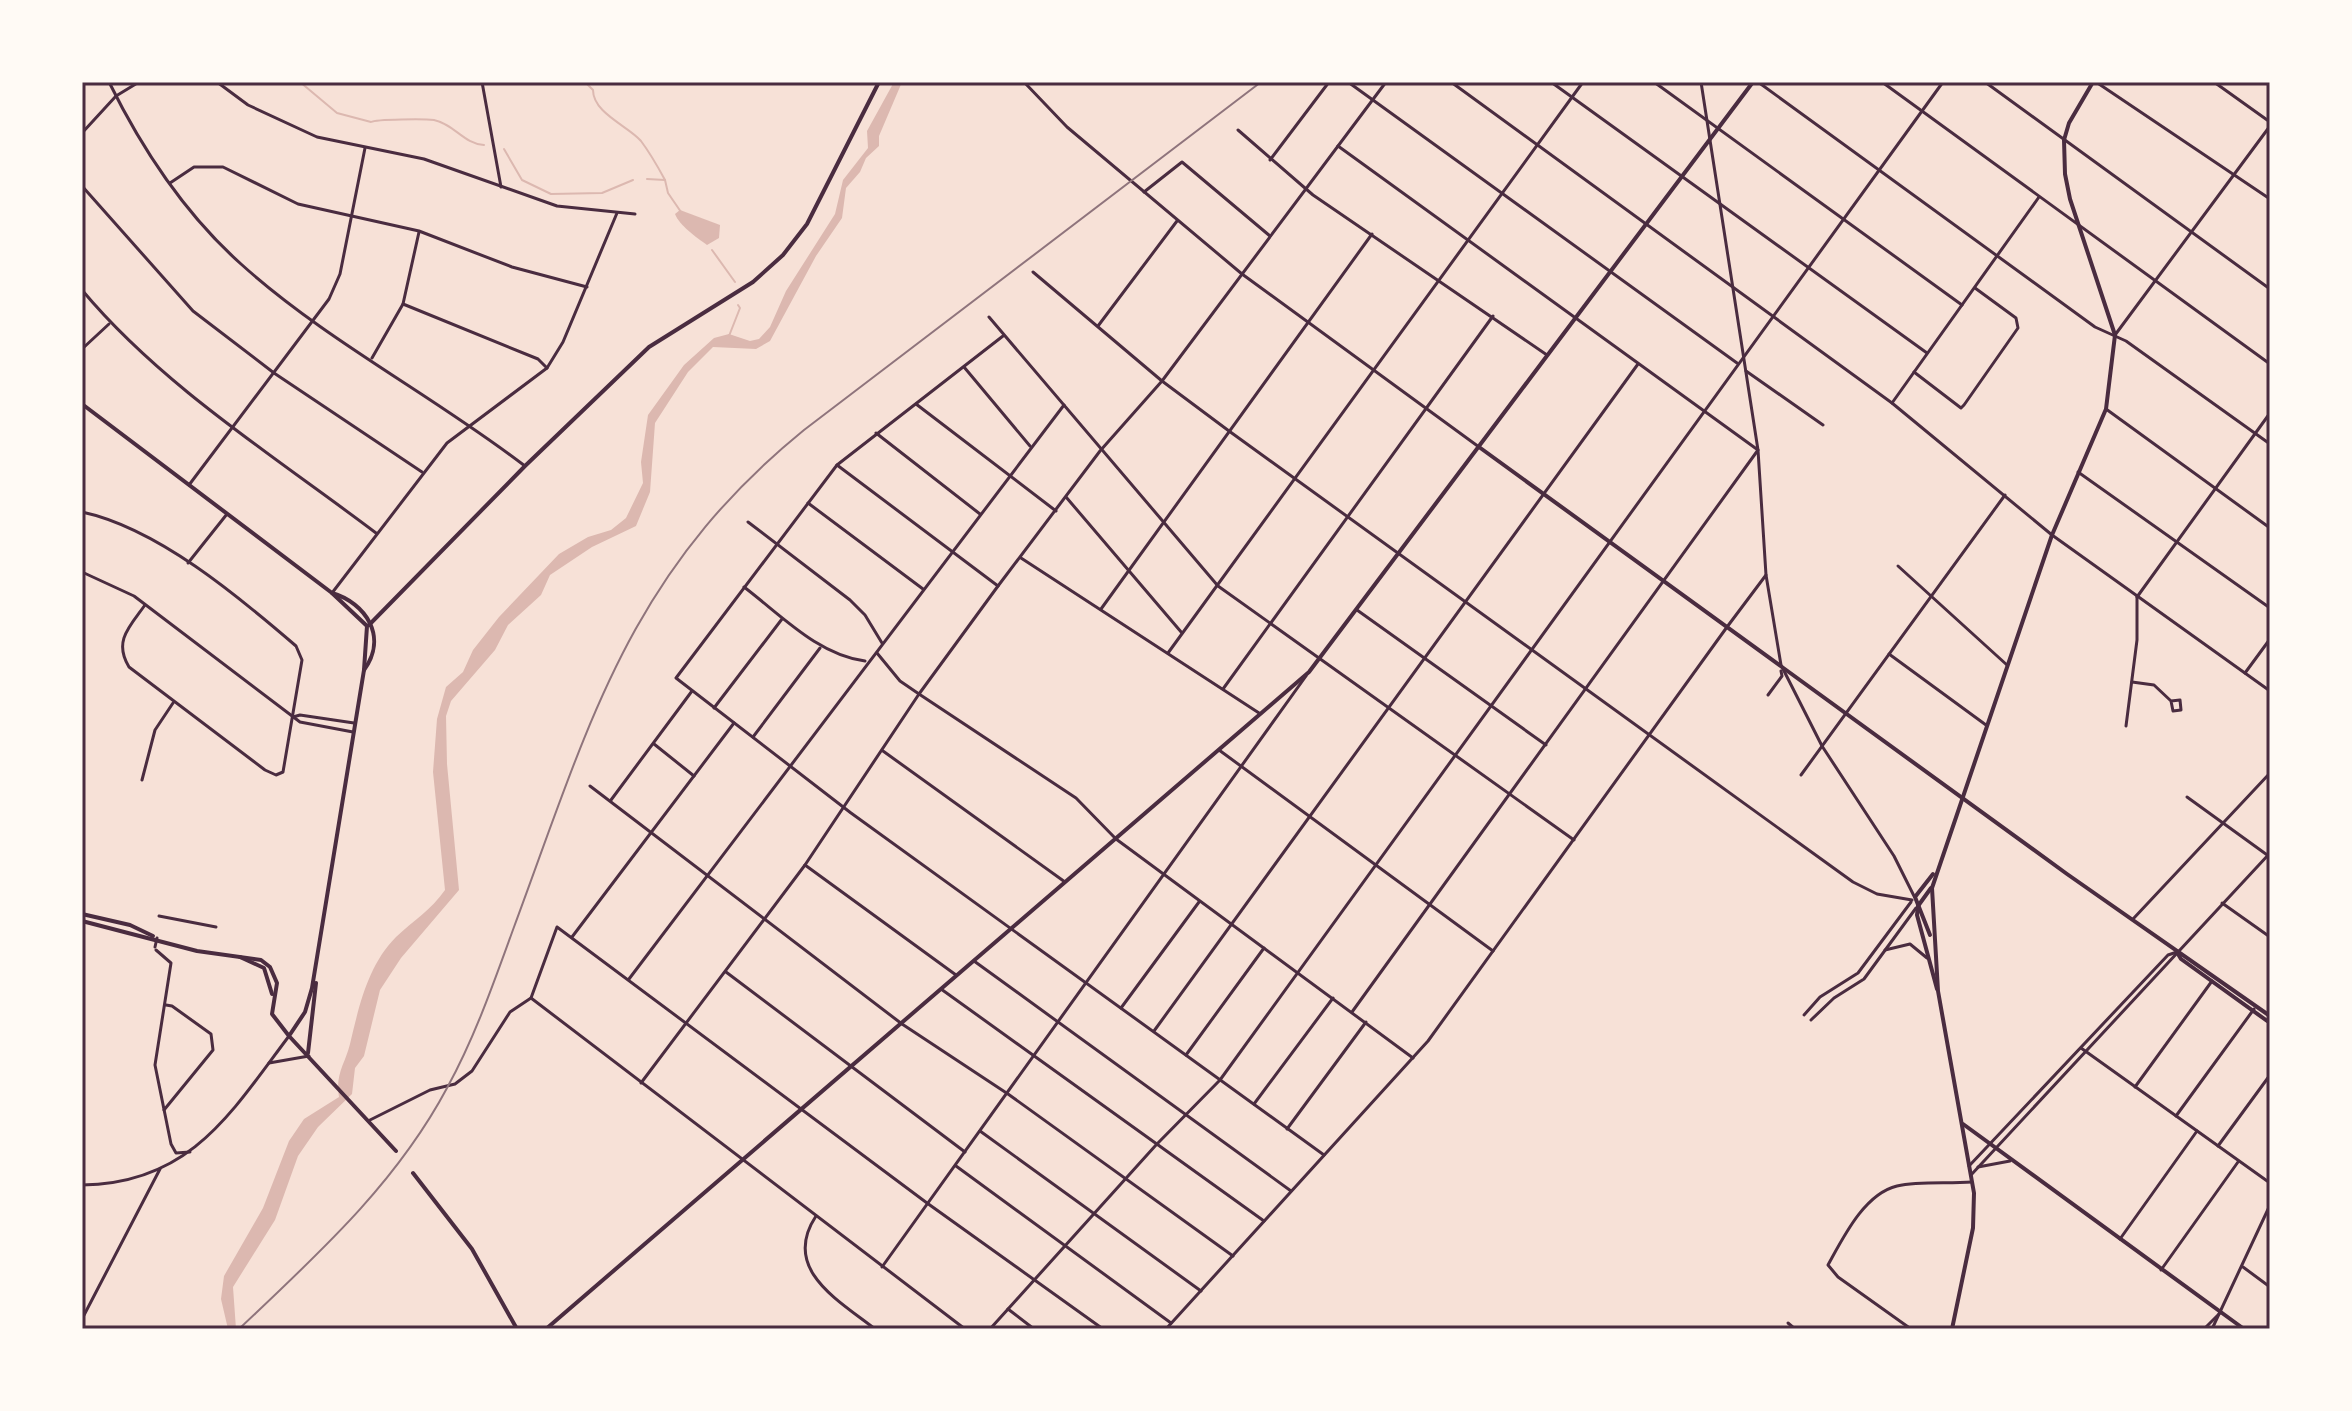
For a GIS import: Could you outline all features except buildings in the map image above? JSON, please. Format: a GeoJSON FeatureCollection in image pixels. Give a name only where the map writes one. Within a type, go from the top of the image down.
{"type":"FeatureCollection","features":[{"type":"Feature","properties":{"kind":"main road"},"geometry":{"type":"LineString","coordinates":[[309,1056],[307,1041],[319,951],[354,723],[364,670],[368,666],[369,625],[525,466],[649,347],[753,282],[783,255],[807,224],[879,82]]}},
{"type":"Feature","properties":{"kind":"main road"},"geometry":{"type":"LineString","coordinates":[[546,1329],[1309,672],[1680,175],[1755,82]]}},
{"type":"Feature","properties":{"kind":"main road"},"geometry":{"type":"LineString","coordinates":[[1952,1329],[1973,1228],[1972,1182],[1938,991],[1933,950],[1932,888],[2052,535],[2106,409],[2115,335],[2067,187],[2064,140],[2069,123],[2095,82]]}},
{"type":"Feature","properties":{"kind":"main road"},"geometry":{"type":"LineString","coordinates":[[82,404],[332,593],[369,625]]}},
{"type":"Feature","properties":{"kind":"main road"},"geometry":{"type":"LineString","coordinates":[[1479,447],[2132,919],[2270,1023]]}},
{"type":"Feature","properties":{"kind":"main road"},"geometry":{"type":"LineString","coordinates":[[1933,950],[1914,898],[1935,872]]}},
{"type":"Feature","properties":{"kind":"main road"},"geometry":{"type":"LineString","coordinates":[[1932,888],[1918,906],[1938,991]]}},
{"type":"Feature","properties":{"kind":"main road"},"geometry":{"type":"LineString","coordinates":[[82,914],[130,925],[156,938]]}},
{"type":"Feature","properties":{"kind":"main road"},"geometry":{"type":"LineString","coordinates":[[82,921],[197,951],[256,957],[270,967],[277,983],[273,996],[274,1019],[396,1151]]}},
{"type":"Feature","properties":{"kind":"main road"},"geometry":{"type":"LineString","coordinates":[[289,1036],[307,1005],[319,951]]}},
{"type":"Feature","properties":{"kind":"main road"},"geometry":{"type":"LineString","coordinates":[[2177,952],[2181,959],[2212,981],[2270,1016]]}},
{"type":"Feature","properties":{"kind":"main road"},"geometry":{"type":"LineString","coordinates":[[1963,1124],[2244,1329]]}},
{"type":"Feature","properties":{"kind":"main road"},"geometry":{"type":"LineString","coordinates":[[413,1173],[472,1249],[499,1291],[517,1329]]}},
{"type":"Feature","properties":{"kind":"street"},"geometry":{"type":"LineString","coordinates":[[109,82],[134,133],[170,183],[242,266],[314,320],[470,423],[525,466]]}},
{"type":"Feature","properties":{"kind":"street"},"geometry":{"type":"LineString","coordinates":[[82,133],[116,96],[139,82]]}},
{"type":"Feature","properties":{"kind":"street"},"geometry":{"type":"LineString","coordinates":[[217,82],[248,105],[293,128],[452,167],[557,206],[635,214]]}},
{"type":"Feature","properties":{"kind":"street"},"geometry":{"type":"LineString","coordinates":[[482,82],[501,187]]}},
{"type":"Feature","properties":{"kind":"street"},"geometry":{"type":"LineString","coordinates":[[1024,82],[1045,106],[1242,274],[1479,447]]}},
{"type":"Feature","properties":{"kind":"street"},"geometry":{"type":"LineString","coordinates":[[1270,160],[1329,82]]}},
{"type":"Feature","properties":{"kind":"street"},"geometry":{"type":"LineString","coordinates":[[1348,82],[1737,363]]}},
{"type":"Feature","properties":{"kind":"street"},"geometry":{"type":"LineString","coordinates":[[641,1083],[805,865],[919,694],[998,586],[1100,451],[1162,381],[1386,82]]}},
{"type":"Feature","properties":{"kind":"street"},"geometry":{"type":"LineString","coordinates":[[1451,82],[1892,403],[2052,535],[2270,691]]}},
{"type":"Feature","properties":{"kind":"street"},"geometry":{"type":"LineString","coordinates":[[1551,82],[1927,353]]}},
{"type":"Feature","properties":{"kind":"street"},"geometry":{"type":"LineString","coordinates":[[1168,653],[1583,82]]}},
{"type":"Feature","properties":{"kind":"street"},"geometry":{"type":"LineString","coordinates":[[1654,82],[1962,305]]}},
{"type":"Feature","properties":{"kind":"street"},"geometry":{"type":"LineString","coordinates":[[1701,82],[1758,450],[1766,575],[1782,676],[1768,695]]}},
{"type":"Feature","properties":{"kind":"street"},"geometry":{"type":"LineString","coordinates":[[1755,82],[2095,327],[2115,335],[2270,444]]}},
{"type":"Feature","properties":{"kind":"street"},"geometry":{"type":"LineString","coordinates":[[1882,82],[2270,364]]}},
{"type":"Feature","properties":{"kind":"street"},"geometry":{"type":"LineString","coordinates":[[990,1329],[1156,1145],[1220,1080],[1943,82]]}},
{"type":"Feature","properties":{"kind":"street"},"geometry":{"type":"LineString","coordinates":[[1985,82],[2270,289]]}},
{"type":"Feature","properties":{"kind":"street"},"geometry":{"type":"LineString","coordinates":[[2095,82],[2270,199]]}},
{"type":"Feature","properties":{"kind":"street"},"geometry":{"type":"LineString","coordinates":[[2115,335],[2270,124],[2214,82]]}},
{"type":"Feature","properties":{"kind":"street"},"geometry":{"type":"LineString","coordinates":[[1238,130],[1270,160],[1306,187],[1547,355]]}},
{"type":"Feature","properties":{"kind":"street"},"geometry":{"type":"LineString","coordinates":[[1338,146],[1758,450]]}},
{"type":"Feature","properties":{"kind":"street"},"geometry":{"type":"LineString","coordinates":[[189,485],[314,320],[335,287],[365,148]]}},
{"type":"Feature","properties":{"kind":"street"},"geometry":{"type":"LineString","coordinates":[[1144,192],[1183,163],[1271,237]]}},
{"type":"Feature","properties":{"kind":"street"},"geometry":{"type":"LineString","coordinates":[[170,183],[194,167],[223,167],[298,204],[419,231],[512,267],[587,287]]}},
{"type":"Feature","properties":{"kind":"street"},"geometry":{"type":"LineString","coordinates":[[82,186],[182,300],[274,373],[422,472]]}},
{"type":"Feature","properties":{"kind":"street"},"geometry":{"type":"LineString","coordinates":[[1892,403],[2039,197]]}},
{"type":"Feature","properties":{"kind":"street"},"geometry":{"type":"LineString","coordinates":[[332,593],[447,443],[547,368],[563,342],[617,213]]}},
{"type":"Feature","properties":{"kind":"street"},"geometry":{"type":"LineString","coordinates":[[1098,326],[1178,220]]}},
{"type":"Feature","properties":{"kind":"street"},"geometry":{"type":"LineString","coordinates":[[372,358],[403,304],[419,231]]}},
{"type":"Feature","properties":{"kind":"street"},"geometry":{"type":"LineString","coordinates":[[1101,609],[1372,234]]}},
{"type":"Feature","properties":{"kind":"street"},"geometry":{"type":"LineString","coordinates":[[1033,272],[1162,381],[1229,431],[1860,887],[1890,896],[1914,898]]}},
{"type":"Feature","properties":{"kind":"street"},"geometry":{"type":"LineString","coordinates":[[1914,372],[1961,408],[2018,324],[2013,316],[1975,288]]}},
{"type":"Feature","properties":{"kind":"street"},"geometry":{"type":"LineString","coordinates":[[82,290],[110,324],[153,365],[376,533]]}},
{"type":"Feature","properties":{"kind":"street"},"geometry":{"type":"LineString","coordinates":[[403,304],[538,359],[547,368]]}},
{"type":"Feature","properties":{"kind":"street"},"geometry":{"type":"LineString","coordinates":[[1223,689],[1493,316]]}},
{"type":"Feature","properties":{"kind":"street"},"geometry":{"type":"LineString","coordinates":[[989,317],[1218,586],[1574,840]]}},
{"type":"Feature","properties":{"kind":"street"},"geometry":{"type":"LineString","coordinates":[[82,349],[110,324]]}},
{"type":"Feature","properties":{"kind":"street"},"geometry":{"type":"LineString","coordinates":[[1003,336],[837,465],[676,678],[845,808],[1324,1155]]}},
{"type":"Feature","properties":{"kind":"street"},"geometry":{"type":"LineString","coordinates":[[1153,1031],[1638,364]]}},
{"type":"Feature","properties":{"kind":"street"},"geometry":{"type":"LineString","coordinates":[[964,367],[1030,446]]}},
{"type":"Feature","properties":{"kind":"street"},"geometry":{"type":"LineString","coordinates":[[1746,371],[1823,425]]}},
{"type":"Feature","properties":{"kind":"street"},"geometry":{"type":"LineString","coordinates":[[916,404],[1056,511]]}},
{"type":"Feature","properties":{"kind":"street"},"geometry":{"type":"LineString","coordinates":[[629,979],[1064,405]]}},
{"type":"Feature","properties":{"kind":"street"},"geometry":{"type":"LineString","coordinates":[[2106,409],[2270,528]]}},
{"type":"Feature","properties":{"kind":"street"},"geometry":{"type":"LineString","coordinates":[[2126,726],[2140,611],[2137,597],[2270,413]]}},
{"type":"Feature","properties":{"kind":"street"},"geometry":{"type":"LineString","coordinates":[[876,433],[980,514]]}},
{"type":"Feature","properties":{"kind":"street"},"geometry":{"type":"LineString","coordinates":[[1352,1012],[1758,450]]}},
{"type":"Feature","properties":{"kind":"street"},"geometry":{"type":"LineString","coordinates":[[837,465],[998,586]]}},
{"type":"Feature","properties":{"kind":"street"},"geometry":{"type":"LineString","coordinates":[[2078,472],[2270,608]]}},
{"type":"Feature","properties":{"kind":"street"},"geometry":{"type":"LineString","coordinates":[[1801,775],[2005,495]]}},
{"type":"Feature","properties":{"kind":"street"},"geometry":{"type":"LineString","coordinates":[[1066,497],[1182,633]]}},
{"type":"Feature","properties":{"kind":"street"},"geometry":{"type":"LineString","coordinates":[[808,503],[923,589]]}},
{"type":"Feature","properties":{"kind":"street"},"geometry":{"type":"LineString","coordinates":[[82,512],[127,525],[188,563],[296,646],[302,660],[287,763],[283,772],[271,774],[129,667],[123,658],[122,638],[145,605]]}},
{"type":"Feature","properties":{"kind":"street"},"geometry":{"type":"LineString","coordinates":[[188,563],[227,514]]}},
{"type":"Feature","properties":{"kind":"street"},"geometry":{"type":"LineString","coordinates":[[748,522],[850,600],[865,615],[882,643]]}},
{"type":"Feature","properties":{"kind":"street"},"geometry":{"type":"LineString","coordinates":[[1021,558],[1260,713]]}},
{"type":"Feature","properties":{"kind":"street"},"geometry":{"type":"LineString","coordinates":[[1898,566],[2009,666]]}},
{"type":"Feature","properties":{"kind":"street"},"geometry":{"type":"LineString","coordinates":[[82,572],[119,587],[293,717],[353,732]]}},
{"type":"Feature","properties":{"kind":"street"},"geometry":{"type":"LineString","coordinates":[[1166,1329],[1413,1058],[1766,575]]}},
{"type":"Feature","properties":{"kind":"street"},"geometry":{"type":"LineString","coordinates":[[744,587],[821,646],[841,656],[867,661]]}},
{"type":"Feature","properties":{"kind":"street"},"geometry":{"type":"LineString","coordinates":[[1357,610],[1546,745]]}},
{"type":"Feature","properties":{"kind":"street"},"geometry":{"type":"LineString","coordinates":[[714,708],[783,617]]}},
{"type":"Feature","properties":{"kind":"street"},"geometry":{"type":"LineString","coordinates":[[2245,673],[2270,639]]}},
{"type":"Feature","properties":{"kind":"street"},"geometry":{"type":"LineString","coordinates":[[753,737],[821,646]]}},
{"type":"Feature","properties":{"kind":"street"},"geometry":{"type":"LineString","coordinates":[[877,653],[900,681],[1076,798],[1116,839],[1413,1058]]}},
{"type":"Feature","properties":{"kind":"street"},"geometry":{"type":"LineString","coordinates":[[1889,654],[1988,727]]}},
{"type":"Feature","properties":{"kind":"street"},"geometry":{"type":"LineString","coordinates":[[1781,665],[1822,746],[1894,856],[1914,898]]}},
{"type":"Feature","properties":{"kind":"street"},"geometry":{"type":"LineString","coordinates":[[882,1267],[1309,672]]}},
{"type":"Feature","properties":{"kind":"street"},"geometry":{"type":"LineString","coordinates":[[2132,682],[2154,685],[2171,701]]}},
{"type":"Feature","properties":{"kind":"street"},"geometry":{"type":"LineString","coordinates":[[609,802],[692,691]]}},
{"type":"Feature","properties":{"kind":"street"},"geometry":{"type":"LineString","coordinates":[[142,780],[155,730],[174,702]]}},
{"type":"Feature","properties":{"kind":"street"},"geometry":{"type":"LineString","coordinates":[[293,717],[300,715],[354,723]]}},
{"type":"Feature","properties":{"kind":"street"},"geometry":{"type":"LineString","coordinates":[[572,937],[734,723]]}},
{"type":"Feature","properties":{"kind":"street"},"geometry":{"type":"LineString","coordinates":[[654,744],[694,776]]}},
{"type":"Feature","properties":{"kind":"street"},"geometry":{"type":"LineString","coordinates":[[1219,750],[1493,951]]}},
{"type":"Feature","properties":{"kind":"street"},"geometry":{"type":"LineString","coordinates":[[883,751],[1065,882]]}},
{"type":"Feature","properties":{"kind":"street"},"geometry":{"type":"LineString","coordinates":[[2132,919],[2270,773]]}},
{"type":"Feature","properties":{"kind":"street"},"geometry":{"type":"LineString","coordinates":[[590,786],[902,1024],[1008,1094],[1233,1257]]}},
{"type":"Feature","properties":{"kind":"street"},"geometry":{"type":"LineString","coordinates":[[1971,1175],[2269,855],[2187,797]]}},
{"type":"Feature","properties":{"kind":"street"},"geometry":{"type":"LineString","coordinates":[[805,865],[956,975]]}},
{"type":"Feature","properties":{"kind":"street"},"geometry":{"type":"LineString","coordinates":[[1804,1015],[1820,997],[1858,973],[1914,898]]}},
{"type":"Feature","properties":{"kind":"street"},"geometry":{"type":"LineString","coordinates":[[1121,1008],[1199,902]]}},
{"type":"Feature","properties":{"kind":"street"},"geometry":{"type":"LineString","coordinates":[[2222,903],[2270,937]]}},
{"type":"Feature","properties":{"kind":"street"},"geometry":{"type":"LineString","coordinates":[[1811,1020],[1834,998],[1864,979],[1918,906]]}},
{"type":"Feature","properties":{"kind":"street"},"geometry":{"type":"LineString","coordinates":[[159,916],[216,927]]}},
{"type":"Feature","properties":{"kind":"street"},"geometry":{"type":"LineString","coordinates":[[370,1120],[430,1090],[463,1079],[510,1012],[531,998],[555,927],[927,1203],[1103,1329]]}},
{"type":"Feature","properties":{"kind":"street"},"geometry":{"type":"LineString","coordinates":[[156,938],[156,948],[171,963],[155,1065],[176,1153],[190,1152]]}},
{"type":"Feature","properties":{"kind":"street"},"geometry":{"type":"LineString","coordinates":[[1885,950],[1910,944],[1929,961]]}},
{"type":"Feature","properties":{"kind":"street"},"geometry":{"type":"LineString","coordinates":[[1186,1055],[1264,948]]}},
{"type":"Feature","properties":{"kind":"street"},"geometry":{"type":"LineString","coordinates":[[1969,1166],[2168,955],[2177,952]]}},
{"type":"Feature","properties":{"kind":"street"},"geometry":{"type":"LineString","coordinates":[[974,961],[1291,1191]]}},
{"type":"Feature","properties":{"kind":"street"},"geometry":{"type":"LineString","coordinates":[[726,972],[965,1152]]}},
{"type":"Feature","properties":{"kind":"street"},"geometry":{"type":"LineString","coordinates":[[2135,1087],[2212,981]]}},
{"type":"Feature","properties":{"kind":"street"},"geometry":{"type":"LineString","coordinates":[[941,989],[1264,1221]]}},
{"type":"Feature","properties":{"kind":"street"},"geometry":{"type":"LineString","coordinates":[[531,998],[965,1329]]}},
{"type":"Feature","properties":{"kind":"street"},"geometry":{"type":"LineString","coordinates":[[1254,1104],[1333,998]]}},
{"type":"Feature","properties":{"kind":"street"},"geometry":{"type":"LineString","coordinates":[[164,1110],[213,1050],[211,1034],[172,1006],[165,1005]]}},
{"type":"Feature","properties":{"kind":"street"},"geometry":{"type":"LineString","coordinates":[[2176,1116],[2254,1008]]}},
{"type":"Feature","properties":{"kind":"street"},"geometry":{"type":"LineString","coordinates":[[1287,1129],[1366,1021]]}},
{"type":"Feature","properties":{"kind":"street"},"geometry":{"type":"LineString","coordinates":[[82,1185],[118,1181],[160,1169],[190,1152],[219,1128],[289,1036]]}},
{"type":"Feature","properties":{"kind":"street"},"geometry":{"type":"LineString","coordinates":[[2081,1047],[2270,1183]]}},
{"type":"Feature","properties":{"kind":"street"},"geometry":{"type":"LineString","coordinates":[[269,1063],[309,1056]]}},
{"type":"Feature","properties":{"kind":"street"},"geometry":{"type":"LineString","coordinates":[[2218,1146],[2270,1075]]}},
{"type":"Feature","properties":{"kind":"street"},"geometry":{"type":"LineString","coordinates":[[980,1131],[1201,1291]]}},
{"type":"Feature","properties":{"kind":"street"},"geometry":{"type":"LineString","coordinates":[[2120,1240],[2197,1131]]}},
{"type":"Feature","properties":{"kind":"street"},"geometry":{"type":"LineString","coordinates":[[1978,1167],[2010,1161]]}},
{"type":"Feature","properties":{"kind":"street"},"geometry":{"type":"LineString","coordinates":[[2161,1270],[2239,1162]]}},
{"type":"Feature","properties":{"kind":"street"},"geometry":{"type":"LineString","coordinates":[[956,1166],[1171,1323]]}},
{"type":"Feature","properties":{"kind":"street"},"geometry":{"type":"LineString","coordinates":[[82,1319],[160,1169]]}},
{"type":"Feature","properties":{"kind":"street"},"geometry":{"type":"LineString","coordinates":[[1911,1329],[1838,1277],[1828,1265],[1861,1215],[1888,1189],[1972,1182]]}},
{"type":"Feature","properties":{"kind":"street"},"geometry":{"type":"LineString","coordinates":[[2212,1329],[2270,1205]]}},
{"type":"Feature","properties":{"kind":"street"},"geometry":{"type":"LineString","coordinates":[[816,1216],[804,1242],[811,1271],[827,1291],[875,1329]]}},
{"type":"Feature","properties":{"kind":"street"},"geometry":{"type":"LineString","coordinates":[[2243,1267],[2270,1287]]}},
{"type":"Feature","properties":{"kind":"street"},"geometry":{"type":"LineString","coordinates":[[1008,1309],[1034,1329]]}},
{"type":"Feature","properties":{"kind":"street"},"geometry":{"type":"LineString","coordinates":[[2204,1329],[2221,1312]]}},
{"type":"Feature","properties":{"kind":"street"},"geometry":{"type":"LineString","coordinates":[[1788,1323],[1795,1329]]}},
{"type":"Feature","properties":{"kind":"shaded area"},"geometry":{"type":"Polygon","coordinates":[[[894,82],[902,82],[879,136],[879,146],[866,158],[860,172],[846,188],[842,218],[816,256],[770,341],[756,349],[713,347],[688,372],[655,423],[650,492],[636,526],[592,547],[550,575],[541,595],[508,625],[495,650],[451,701],[446,716],[447,764],[459,890],[401,958],[380,990],[364,1056],[355,1068],[352,1094],[318,1127],[298,1156],[275,1220],[233,1287],[236,1329],[228,1329],[221,1299],[224,1276],[263,1208],[289,1141],[304,1119],[339,1097],[339,1075],[361,1001],[378,960],[396,937],[445,890],[433,772],[437,719],[446,687],[463,672],[473,650],[499,617],[559,554],[588,537],[611,530],[626,518],[643,483],[641,462],[648,415],[684,365],[714,338],[729,334],[750,341],[759,339],[770,327],[786,291],[835,214],[843,180],[868,148],[867,131],[894,82]]]}},
{"type":"Feature","properties":{"kind":"shaded area"},"geometry":{"type":"Polygon","coordinates":[[[680,210],[720,225],[719,238],[707,245],[677,218],[675,214],[680,210]]]}},
{"type":"Feature","properties":{"kind":"waterway"},"geometry":{"type":"LineString","coordinates":[[289,82],[295,82]]}},
{"type":"Feature","properties":{"kind":"waterway"},"geometry":{"type":"LineString","coordinates":[[300,82],[337,113],[371,122],[434,120],[484,145]]}},
{"type":"Feature","properties":{"kind":"waterway"},"geometry":{"type":"LineString","coordinates":[[585,82],[593,90],[599,106],[641,141],[665,180]]}},
{"type":"Feature","properties":{"kind":"waterway"},"geometry":{"type":"LineString","coordinates":[[504,149],[522,180],[551,194],[602,193],[633,180]]}},
{"type":"Feature","properties":{"kind":"waterway"},"geometry":{"type":"LineString","coordinates":[[647,179],[665,180],[668,193],[681,212]]}},
{"type":"Feature","properties":{"kind":"waterway"},"geometry":{"type":"LineString","coordinates":[[712,250],[735,282]]}},
{"type":"Feature","properties":{"kind":"waterway"},"geometry":{"type":"LineString","coordinates":[[729,336],[740,308],[738,305]]}},
{"type":"Feature","properties":{"kind":"railway"},"geometry":{"type":"LineString","coordinates":[[239,1329],[353,1217],[427,1123],[484,1009],[592,719],[621,656],[655,597],[695,540],[744,484],[804,430],[1261,82]]}}]}
